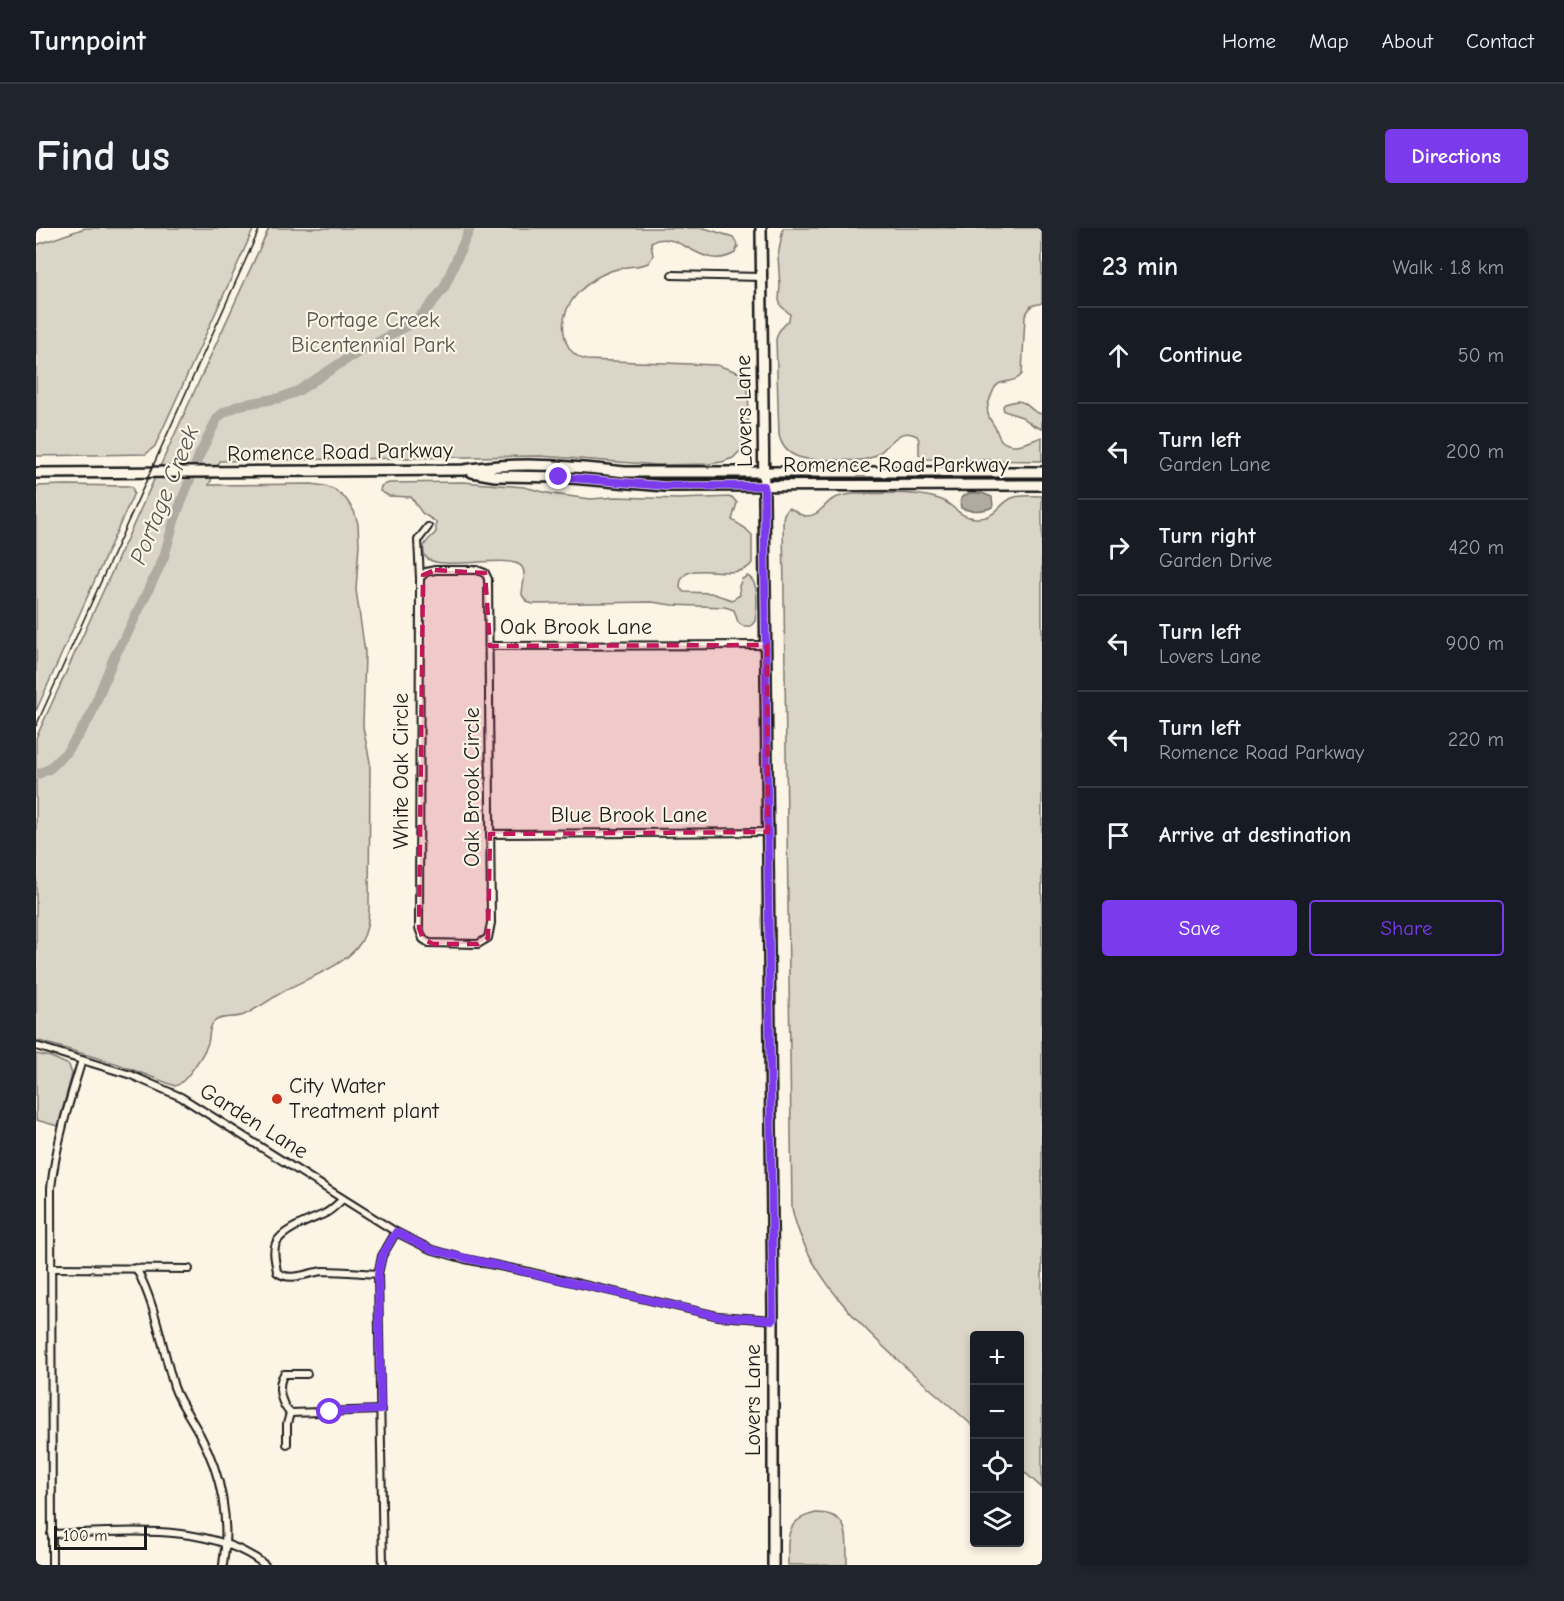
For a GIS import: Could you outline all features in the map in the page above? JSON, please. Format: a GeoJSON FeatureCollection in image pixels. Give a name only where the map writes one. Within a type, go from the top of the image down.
{"type":"FeatureCollection","features":[{"type":"Feature","properties":{"kind":"street","name":"Lovers Lane"},"geometry":{"type":"LineString","coordinates":[[761,228],[767,645],[773,1565]]}},
{"type":"Feature","properties":{"kind":"street"},"geometry":{"type":"LineString","coordinates":[[672,275],[761,277]]}},
{"type":"Feature","properties":{"kind":"street","name":"Romence Road Parkway"},"geometry":{"type":"LineString","coordinates":[[36,473],[464,470],[494,465],[558,465],[625,472],[1042,472]]}},
{"type":"Feature","properties":{"kind":"street","name":"Romence Road Parkway"},"geometry":{"type":"LineString","coordinates":[[464,470],[495,476],[559,477],[654,485],[1042,485]]}},
{"type":"Feature","properties":{"kind":"street","name":"White Oak Circle"},"geometry":{"type":"LineString","coordinates":[[428,527],[418,540],[420,578],[420,932],[425,941],[433,944],[478,944],[488,938],[490,928]]}},
{"type":"Feature","properties":{"kind":"street","name":"Oak Brook Lane"},"geometry":{"type":"LineString","coordinates":[[420,578],[426,572],[435,570],[477,570],[485,573],[489,582],[490,646],[767,645]]}},
{"type":"Feature","properties":{"kind":"street","name":"Oak Brook Circle"},"geometry":{"type":"LineString","coordinates":[[490,646],[490,928]]}},
{"type":"Feature","properties":{"kind":"street","name":"Blue Brook Lane"},"geometry":{"type":"LineString","coordinates":[[490,834],[768,832]]}},
{"type":"Feature","properties":{"kind":"street","name":"Garden Lane"},"geometry":{"type":"LineString","coordinates":[[36,1046],[131,1075],[181,1097],[396,1232],[430,1249],[718,1316],[773,1320]]}},
{"type":"Feature","properties":{"kind":"street"},"geometry":{"type":"LineString","coordinates":[[52,1565],[53,1169],[67,1107],[82,1060]]}},
{"type":"Feature","properties":{"kind":"street"},"geometry":{"type":"LineString","coordinates":[[343,1199],[326,1213],[301,1224],[280,1237],[274,1252],[277,1272],[284,1276],[321,1271],[378,1274]]}},
{"type":"Feature","properties":{"kind":"street"},"geometry":{"type":"LineString","coordinates":[[383,1565],[378,1274],[382,1256],[396,1232]]}},
{"type":"Feature","properties":{"kind":"street"},"geometry":{"type":"LineString","coordinates":[[51,1268],[189,1269]]}},
{"type":"Feature","properties":{"kind":"street"},"geometry":{"type":"LineString","coordinates":[[136,1268],[148,1294],[179,1398],[201,1437],[220,1481],[226,1545],[223,1565]]}},
{"type":"Feature","properties":{"kind":"street"},"geometry":{"type":"LineString","coordinates":[[290,1413],[281,1400],[281,1378],[284,1374],[307,1374]]}},
{"type":"Feature","properties":{"kind":"street"},"geometry":{"type":"LineString","coordinates":[[290,1413],[381,1410]]}},
{"type":"Feature","properties":{"kind":"street"},"geometry":{"type":"LineString","coordinates":[[286,1444],[286,1424],[290,1413]]}},
{"type":"Feature","properties":{"kind":"street"},"geometry":{"type":"LineString","coordinates":[[51,1534],[179,1533],[208,1537],[242,1550],[265,1565]]}},
{"type":"Feature","properties":{"kind":"highlighted area"},"geometry":{"type":"Polygon","coordinates":[[[435,570],[485,573],[490,646],[767,645],[768,832],[490,834],[488,938],[478,944],[433,944],[423,939],[419,928],[423,575],[435,570]]]}},
{"type":"Feature","properties":{"kind":"green space"},"geometry":{"type":"Polygon","coordinates":[[[85,228],[254,228],[155,446],[146,454],[36,456],[36,245],[85,228]]]}},
{"type":"Feature","properties":{"kind":"green space","name":"Portage Creek Bicentennial Park"},"geometry":{"type":"Polygon","coordinates":[[[269,228],[704,228],[733,237],[738,246],[735,253],[723,258],[701,255],[672,241],[662,239],[651,242],[653,256],[648,263],[610,271],[580,291],[567,310],[564,333],[566,343],[571,350],[586,360],[717,365],[740,373],[746,380],[749,416],[744,447],[733,458],[708,464],[658,465],[540,456],[220,461],[209,485],[312,484],[325,486],[335,490],[346,499],[354,511],[358,524],[359,544],[356,590],[365,652],[363,727],[370,762],[369,911],[363,938],[346,958],[244,1015],[214,1022],[210,1029],[208,1043],[198,1061],[184,1080],[175,1086],[118,1064],[36,1040],[36,738],[269,228]]]}},
{"type":"Feature","properties":{"kind":"green space"},"geometry":{"type":"Polygon","coordinates":[[[783,228],[1042,228],[1042,303],[1031,306],[1025,316],[1022,374],[996,386],[987,408],[999,437],[1006,443],[1022,444],[1042,437],[1042,461],[926,459],[919,454],[917,436],[910,433],[898,436],[876,455],[862,460],[802,458],[788,451],[779,435],[776,339],[779,331],[789,320],[790,314],[781,306],[779,300],[778,256],[783,228]]]}},
{"type":"Feature","properties":{"kind":"green space"},"geometry":{"type":"Polygon","coordinates":[[[1016,401],[1042,414],[1042,429],[1022,417],[1004,411],[1005,404],[1016,401]]]}},
{"type":"Feature","properties":{"kind":"green space"},"geometry":{"type":"Polygon","coordinates":[[[463,482],[524,487],[552,494],[591,499],[732,497],[737,503],[732,520],[752,535],[752,563],[734,572],[689,573],[682,578],[680,588],[684,592],[711,593],[732,600],[740,595],[739,586],[742,579],[747,576],[756,589],[755,621],[751,626],[743,626],[738,622],[734,610],[725,607],[652,602],[533,604],[527,602],[522,595],[523,570],[514,563],[500,561],[434,562],[425,557],[424,547],[436,532],[436,522],[422,513],[411,497],[389,496],[380,491],[381,486],[389,483],[463,482]]]}},
{"type":"Feature","properties":{"kind":"green space"},"geometry":{"type":"Polygon","coordinates":[[[36,486],[129,486],[132,487],[134,493],[36,711],[36,486]]]}},
{"type":"Feature","properties":{"kind":"green space"},"geometry":{"type":"Polygon","coordinates":[[[918,494],[944,501],[965,516],[982,518],[992,515],[1005,502],[1014,497],[1042,496],[1042,1488],[1024,1472],[1024,1331],[970,1331],[970,1423],[893,1356],[841,1301],[819,1272],[802,1241],[792,1208],[783,519],[788,508],[810,516],[833,499],[842,496],[918,494]]]}},
{"type":"Feature","properties":{"kind":"green space"},"geometry":{"type":"Polygon","coordinates":[[[36,1054],[51,1057],[69,1065],[72,1074],[58,1126],[36,1120],[36,1054]]]}},
{"type":"Feature","properties":{"kind":"green space"},"geometry":{"type":"Polygon","coordinates":[[[816,1513],[828,1514],[841,1522],[845,1529],[847,1565],[788,1565],[788,1538],[793,1525],[798,1520],[816,1513]]]}},
{"type":"Feature","properties":{"kind":"shaded area"},"geometry":{"type":"Polygon","coordinates":[[[970,493],[982,493],[992,497],[993,507],[977,510],[961,508],[961,498],[970,493]]]}},
{"type":"Feature","properties":{"kind":"waterway","name":"Portage Creek"},"geometry":{"type":"LineString","coordinates":[[36,775],[49,769],[67,752],[90,717],[114,657],[164,557],[174,521],[199,456],[217,419],[223,413],[240,405],[280,398],[298,391],[347,359],[410,324],[425,312],[444,288],[470,228]]}},
{"type":"Feature","properties":{"kind":"railway"},"geometry":{"type":"LineString","coordinates":[[36,726],[260,228]]}},
{"type":"Feature","properties":{"kind":"place","name":"City Water Treatment plant"},"geometry":{"type":"Point","coordinates":[277,1099]}},
{"type":"Feature","properties":{"kind":"route"},"geometry":{"type":"LineString","coordinates":[[330,1412],[381,1410],[378,1274],[382,1256],[396,1232],[430,1249],[465,1258],[718,1316],[773,1320],[764,486],[665,486],[559,477]]}}]}
